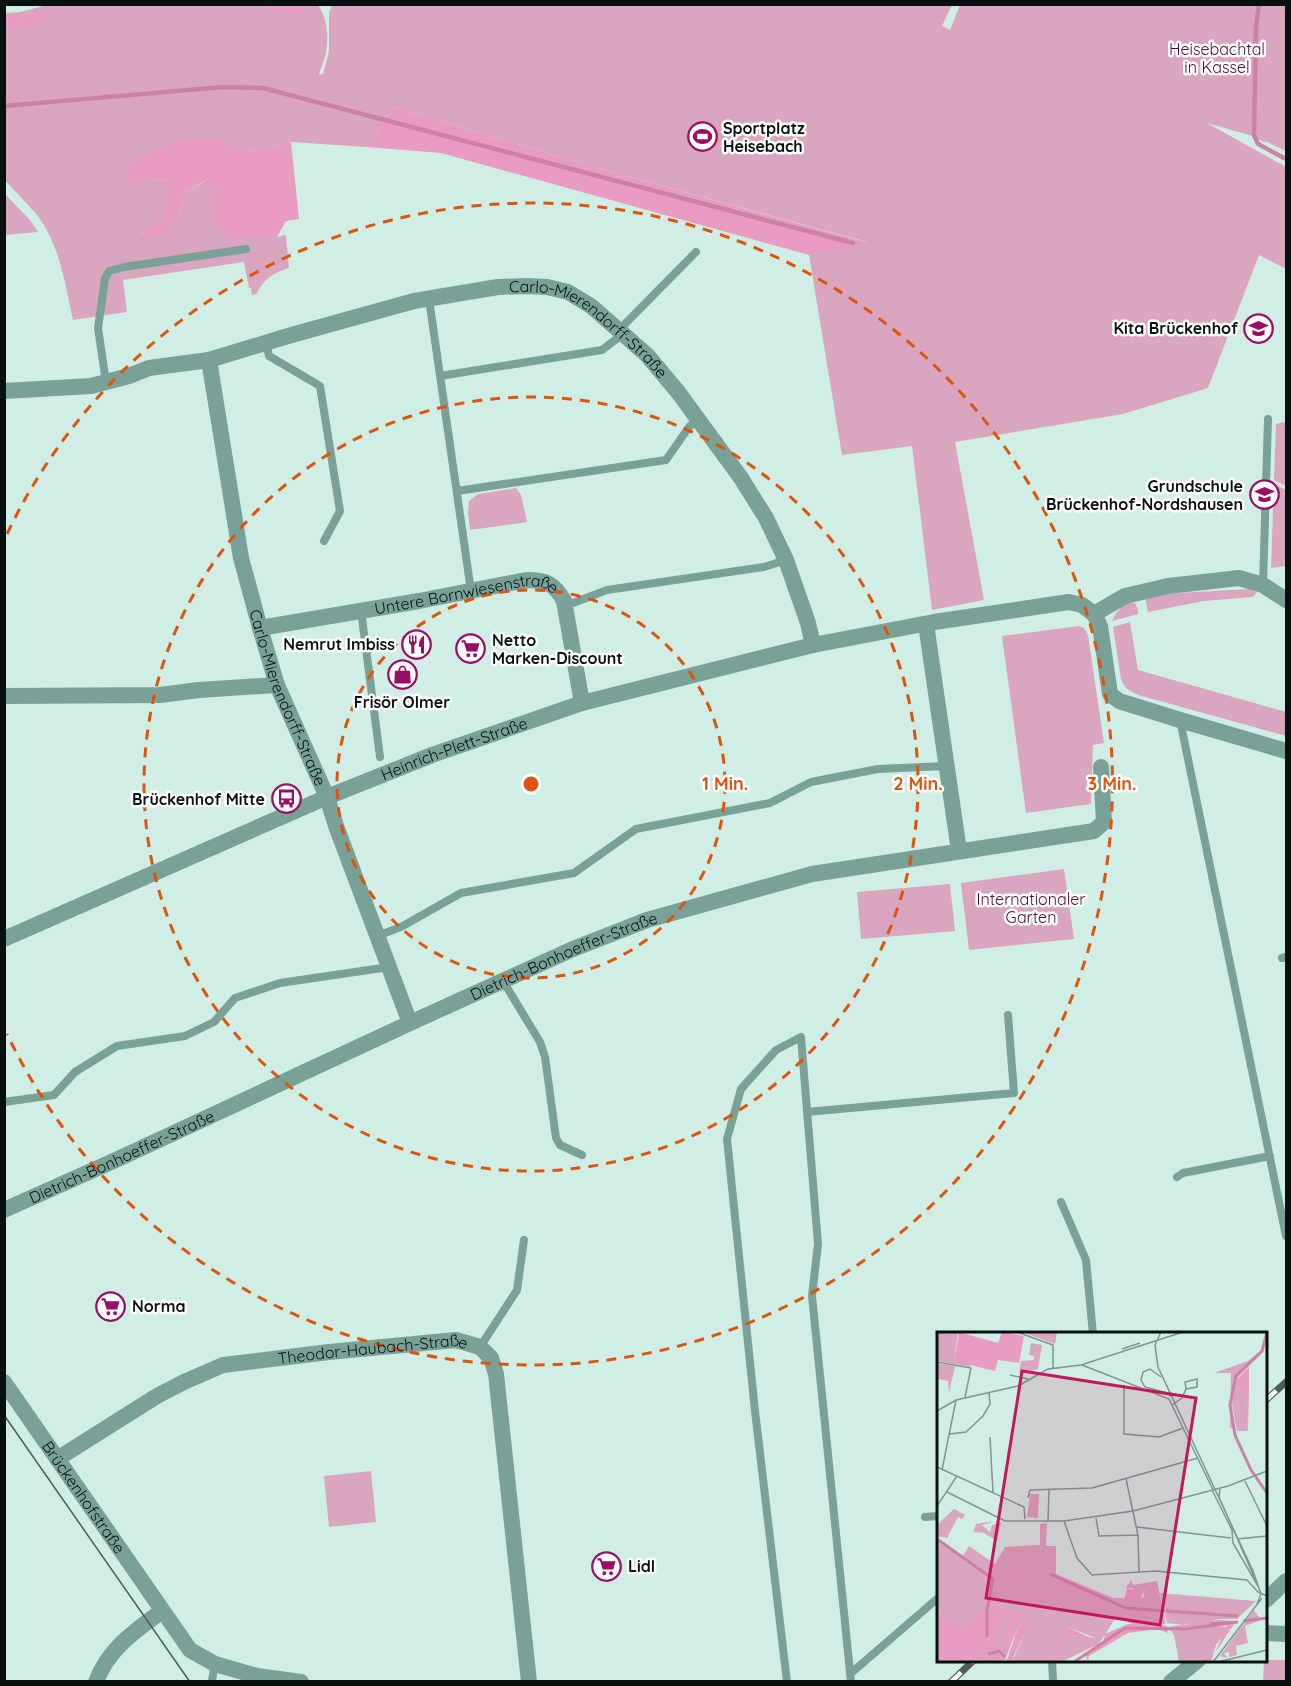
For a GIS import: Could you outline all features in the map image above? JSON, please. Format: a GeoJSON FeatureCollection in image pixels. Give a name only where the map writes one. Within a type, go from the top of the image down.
{"type":"FeatureCollection","features":[{"type":"Feature","properties":{"kind":"street","name":"Carlo-Mierendorff-Straße"},"geometry":{"type":"LineString","coordinates":[[4,391],[74,388],[129,376],[149,368],[209,360],[369,313],[429,299],[498,287],[547,287],[568,292],[591,306],[647,355],[678,392],[741,478],[766,518],[786,560],[808,623],[813,645]]}},
{"type":"Feature","properties":{"kind":"street","name":"Carlo-Mierendorff-Straße"},"geometry":{"type":"LineString","coordinates":[[209,360],[241,558],[277,686],[327,797],[410,1023]]}},
{"type":"Feature","properties":{"kind":"street"},"geometry":{"type":"LineString","coordinates":[[1287,600],[1263,585],[1239,578],[1168,586],[1125,596],[1094,614],[1100,626],[1110,694],[1119,701],[1287,751]]}},
{"type":"Feature","properties":{"kind":"street","name":"Untere Bornwiesenstraße"},"geometry":{"type":"LineString","coordinates":[[260,628],[526,580],[541,580],[558,590],[564,604],[582,703]]}},
{"type":"Feature","properties":{"kind":"street","name":"Heinrich-Plett-Straße"},"geometry":{"type":"LineString","coordinates":[[4,939],[327,797],[432,756],[582,703],[813,645],[926,624],[1070,602],[1082,605],[1094,614]]}},
{"type":"Feature","properties":{"kind":"street"},"geometry":{"type":"LineString","coordinates":[[926,624],[959,851]]}},
{"type":"Feature","properties":{"kind":"street"},"geometry":{"type":"LineString","coordinates":[[4,696],[160,695],[199,690],[277,686]]}},
{"type":"Feature","properties":{"kind":"street","name":"Dietrich-Bonhoeffer-Straße"},"geometry":{"type":"LineString","coordinates":[[4,1210],[573,949],[647,920],[812,874],[1094,831],[1104,822],[1101,767]]}},
{"type":"Feature","properties":{"kind":"street","name":"Theodor-Haubach-Straße"},"geometry":{"type":"LineString","coordinates":[[57,1459],[157,1396],[223,1365],[456,1340],[480,1347],[491,1358],[498,1388],[529,1682]]}},
{"type":"Feature","properties":{"kind":"street","name":"Brückenhofstraße"},"geometry":{"type":"LineString","coordinates":[[4,1382],[190,1650],[214,1664],[257,1676],[301,1682]]}},
{"type":"Feature","properties":{"kind":"street"},"geometry":{"type":"LineString","coordinates":[[1267,1598],[1287,1581]]}},
{"type":"Feature","properties":{"kind":"street"},"geometry":{"type":"LineString","coordinates":[[96,1682],[101,1668],[117,1646],[162,1611]]}},
{"type":"Feature","properties":{"kind":"street"},"geometry":{"type":"LineString","coordinates":[[1267,1633],[1287,1634]]}},
{"type":"Feature","properties":{"kind":"street"},"geometry":{"type":"LineString","coordinates":[[1171,1682],[1196,1662]]}},
{"type":"Feature","properties":{"kind":"lane"},"geometry":{"type":"LineString","coordinates":[[106,382],[98,328],[105,279],[109,271],[246,249]]}},
{"type":"Feature","properties":{"kind":"lane"},"geometry":{"type":"LineString","coordinates":[[440,376],[602,350],[696,252]]}},
{"type":"Feature","properties":{"kind":"lane"},"geometry":{"type":"LineString","coordinates":[[429,299],[471,591]]}},
{"type":"Feature","properties":{"kind":"lane"},"geometry":{"type":"LineString","coordinates":[[266,343],[269,356],[320,386],[340,511],[324,541]]}},
{"type":"Feature","properties":{"kind":"lane"},"geometry":{"type":"LineString","coordinates":[[457,491],[666,460],[689,427],[698,419]]}},
{"type":"Feature","properties":{"kind":"lane"},"geometry":{"type":"LineString","coordinates":[[1263,585],[1268,419]]}},
{"type":"Feature","properties":{"kind":"lane"},"geometry":{"type":"LineString","coordinates":[[564,604],[573,603],[607,590],[764,567],[786,560]]}},
{"type":"Feature","properties":{"kind":"lane"},"geometry":{"type":"LineString","coordinates":[[361,610],[380,757]]}},
{"type":"Feature","properties":{"kind":"lane"},"geometry":{"type":"LineString","coordinates":[[1180,720],[1287,1236]]}},
{"type":"Feature","properties":{"kind":"lane"},"geometry":{"type":"LineString","coordinates":[[377,936],[401,927],[461,892],[574,873],[636,829],[770,803],[811,782],[878,769],[946,766]]}},
{"type":"Feature","properties":{"kind":"lane"},"geometry":{"type":"LineString","coordinates":[[4,1102],[54,1095],[75,1072],[117,1046],[185,1036],[214,1022],[235,998],[280,983],[389,967]]}},
{"type":"Feature","properties":{"kind":"lane"},"geometry":{"type":"LineString","coordinates":[[503,981],[540,1042],[545,1057],[556,1138],[560,1145],[582,1155]]}},
{"type":"Feature","properties":{"kind":"lane"},"geometry":{"type":"LineString","coordinates":[[807,1112],[1014,1093],[1008,1015]]}},
{"type":"Feature","properties":{"kind":"lane"},"geometry":{"type":"LineString","coordinates":[[788,1682],[755,1411],[727,1139],[741,1089],[776,1050],[801,1037],[818,1244],[812,1296],[851,1678]]}},
{"type":"Feature","properties":{"kind":"lane"},"geometry":{"type":"LineString","coordinates":[[1177,1177],[1184,1173],[1270,1155]]}},
{"type":"Feature","properties":{"kind":"lane"},"geometry":{"type":"LineString","coordinates":[[1061,1202],[1086,1260],[1093,1332]]}},
{"type":"Feature","properties":{"kind":"lane"},"geometry":{"type":"LineString","coordinates":[[480,1347],[517,1290],[524,1240]]}},
{"type":"Feature","properties":{"kind":"lane"},"geometry":{"type":"LineString","coordinates":[[925,1517],[937,1516]]}},
{"type":"Feature","properties":{"kind":"lane"},"geometry":{"type":"LineString","coordinates":[[851,1678],[937,1600]]}},
{"type":"Feature","properties":{"kind":"lane"},"geometry":{"type":"LineString","coordinates":[[1052,1662],[1053,1682]]}},
{"type":"Feature","properties":{"kind":"lane"},"geometry":{"type":"LineString","coordinates":[[213,1682],[214,1664]]}},
{"type":"Feature","properties":{"kind":"green space","name":"Heisebachtal in Kassel"},"geometry":{"type":"Polygon","coordinates":[[[51,4],[318,5],[325,21],[327,40],[319,75],[323,74],[329,51],[329,13],[332,5],[952,5],[942,26],[950,30],[960,5],[1286,5],[1286,151],[1256,137],[1207,123],[1286,167],[1286,269],[1259,255],[1208,388],[1123,414],[955,442],[984,600],[932,610],[912,446],[842,455],[809,255],[867,242],[597,168],[394,107],[367,147],[291,142],[247,152],[214,138],[153,179],[168,181],[168,206],[152,227],[141,235],[179,212],[186,192],[205,181],[217,192],[235,237],[286,235],[289,268],[270,277],[256,294],[252,295],[251,288],[249,288],[244,262],[123,280],[127,312],[73,320],[61,265],[51,239],[37,215],[5,180],[4,13],[20,12],[51,4]]]}},
{"type":"Feature","properties":{"kind":"green space"},"geometry":{"type":"Polygon","coordinates":[[[5,194],[30,220],[38,232],[5,235],[5,194]]]}},
{"type":"Feature","properties":{"kind":"green space"},"geometry":{"type":"Polygon","coordinates":[[[1286,423],[1286,486],[1274,480],[1276,424],[1286,423]]]}},
{"type":"Feature","properties":{"kind":"green space"},"geometry":{"type":"Polygon","coordinates":[[[1274,484],[1286,490],[1286,566],[1271,568],[1274,484]]]}},
{"type":"Feature","properties":{"kind":"green space"},"geometry":{"type":"Polygon","coordinates":[[[516,488],[521,495],[527,522],[470,530],[469,501],[478,494],[516,488]]]}},
{"type":"Feature","properties":{"kind":"green space"},"geometry":{"type":"Polygon","coordinates":[[[1250,589],[1257,592],[1253,597],[1204,601],[1148,612],[1145,597],[1178,593],[1250,589]]]}},
{"type":"Feature","properties":{"kind":"green space"},"geometry":{"type":"Polygon","coordinates":[[[1130,602],[1135,603],[1138,614],[1112,621],[1119,610],[1130,602]]]}},
{"type":"Feature","properties":{"kind":"green space"},"geometry":{"type":"Polygon","coordinates":[[[1130,622],[1138,670],[1286,712],[1286,736],[1130,691],[1121,679],[1113,627],[1130,622]]]}},
{"type":"Feature","properties":{"kind":"green space"},"geometry":{"type":"Polygon","coordinates":[[[1079,626],[1084,628],[1088,635],[1104,743],[1093,745],[1091,804],[1026,813],[1002,636],[1079,626]]]}},
{"type":"Feature","properties":{"kind":"green space","name":"Internationaler Garten"},"geometry":{"type":"Polygon","coordinates":[[[1064,869],[1074,939],[969,950],[961,883],[1064,869]]]}},
{"type":"Feature","properties":{"kind":"green space"},"geometry":{"type":"Polygon","coordinates":[[[950,884],[955,931],[861,939],[857,892],[950,884]]]}},
{"type":"Feature","properties":{"kind":"green space"},"geometry":{"type":"Polygon","coordinates":[[[371,1471],[376,1522],[329,1527],[324,1476],[371,1471]]]}},
{"type":"Feature","properties":{"kind":"green space"},"geometry":{"type":"Polygon","coordinates":[[[1286,1660],[1286,1681],[1263,1681],[1264,1662],[1286,1660]]]}},
{"type":"Feature","properties":{"kind":"shaded area"},"geometry":{"type":"Polygon","coordinates":[[[264,5],[303,5],[305,9],[298,14],[265,9],[264,5]]]}},
{"type":"Feature","properties":{"kind":"shaded area"},"geometry":{"type":"Polygon","coordinates":[[[49,10],[52,13],[48,18],[37,24],[5,29],[5,16],[21,17],[49,10]]]}},
{"type":"Feature","properties":{"kind":"shaded area"},"geometry":{"type":"Polygon","coordinates":[[[394,107],[597,168],[869,243],[809,255],[441,153],[367,147],[394,107]]]}},
{"type":"Feature","properties":{"kind":"shaded area"},"geometry":{"type":"Polygon","coordinates":[[[214,138],[247,152],[291,142],[299,219],[286,221],[277,237],[235,237],[217,226],[207,208],[217,192],[204,181],[186,192],[179,212],[167,232],[145,240],[141,236],[145,230],[152,227],[168,206],[168,181],[153,179],[131,184],[126,170],[141,157],[172,143],[214,138]]]}},
{"type":"Feature","properties":{"kind":"waterway"},"geometry":{"type":"LineString","coordinates":[[1259,4],[1256,27],[1254,135],[1258,144],[1286,159]]}},
{"type":"Feature","properties":{"kind":"waterway"},"geometry":{"type":"LineString","coordinates":[[4,106],[223,87],[263,88],[853,243]]}},
{"type":"Feature","properties":{"kind":"tram line"},"geometry":{"type":"LineString","coordinates":[[4,1415],[190,1682]]}},
{"type":"Feature","properties":{"kind":"railway"},"geometry":{"type":"LineString","coordinates":[[1267,1399],[1286,1382]]}},
{"type":"Feature","properties":{"kind":"railway"},"geometry":{"type":"LineString","coordinates":[[951,1682],[972,1662]]}},
{"type":"Feature","properties":{"kind":"place","name":"Sportplatz Heisebach"},"geometry":{"type":"Point","coordinates":[702,137]}},
{"type":"Feature","properties":{"kind":"place","name":"Kita Brückenhof"},"geometry":{"type":"Point","coordinates":[1259,328]}},
{"type":"Feature","properties":{"kind":"place","name":"Grundschule Brückenhof-Nordshausen"},"geometry":{"type":"Point","coordinates":[1264,495]}},
{"type":"Feature","properties":{"kind":"place","name":"Nemrut Imbiss"},"geometry":{"type":"Point","coordinates":[416,644]}},
{"type":"Feature","properties":{"kind":"place","name":"Netto Marken-Discount"},"geometry":{"type":"Point","coordinates":[471,649]}},
{"type":"Feature","properties":{"kind":"place","name":"Frisör Olmer"},"geometry":{"type":"Point","coordinates":[402,674]}},
{"type":"Feature","properties":{"kind":"place","name":"Brückenhof Mitte"},"geometry":{"type":"Point","coordinates":[286,799]}},
{"type":"Feature","properties":{"kind":"place","name":"Norma"},"geometry":{"type":"Point","coordinates":[111,1306]}},
{"type":"Feature","properties":{"kind":"place","name":"Lidl"},"geometry":{"type":"Point","coordinates":[607,1566]}}]}
